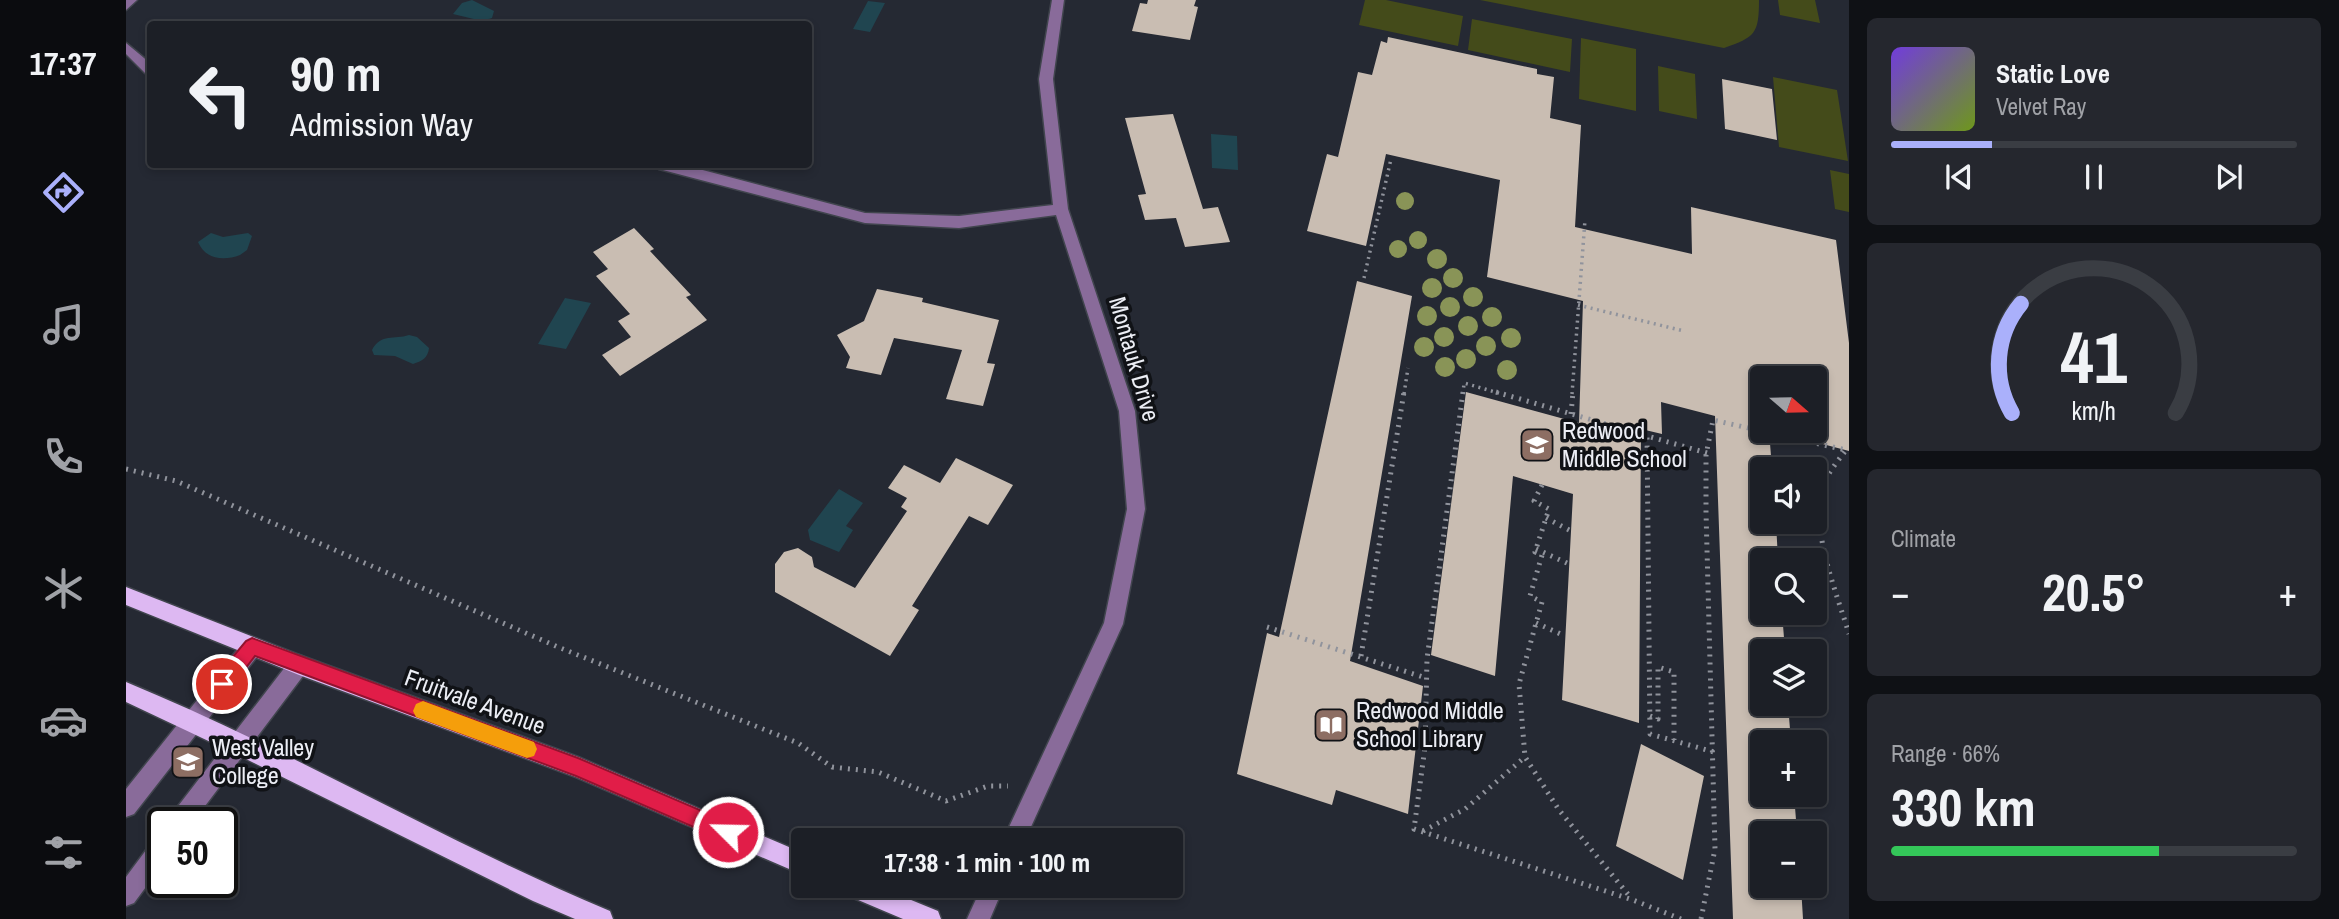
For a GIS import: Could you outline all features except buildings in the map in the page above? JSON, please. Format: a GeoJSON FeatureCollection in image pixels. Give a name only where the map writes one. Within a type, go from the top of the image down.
{"type":"FeatureCollection","features":[{"type":"Feature","properties":{"kind":"main road","name":"Fruitvale Avenue"},"geometry":{"type":"LineString","coordinates":[[126,596],[299,665],[578,767],[791,859]]}},
{"type":"Feature","properties":{"kind":"main road"},"geometry":{"type":"LineString","coordinates":[[126,692],[240,743],[539,894],[602,919]]}},
{"type":"Feature","properties":{"kind":"main road"},"geometry":{"type":"LineString","coordinates":[[880,898],[930,919]]}},
{"type":"Feature","properties":{"kind":"street"},"geometry":{"type":"LineString","coordinates":[[126,6],[131,0]]}},
{"type":"Feature","properties":{"kind":"street","name":"Montauk Drive"},"geometry":{"type":"LineString","coordinates":[[1019,828],[1113,624],[1136,509],[1127,411],[1061,209],[1046,79],[1058,0]]}},
{"type":"Feature","properties":{"kind":"street"},"geometry":{"type":"LineString","coordinates":[[126,47],[147,66]]}},
{"type":"Feature","properties":{"kind":"street"},"geometry":{"type":"LineString","coordinates":[[674,168],[865,218],[958,222],[1061,209]]}},
{"type":"Feature","properties":{"kind":"street"},"geometry":{"type":"LineString","coordinates":[[126,806],[252,647]]}},
{"type":"Feature","properties":{"kind":"street"},"geometry":{"type":"LineString","coordinates":[[191,807],[299,665]]}},
{"type":"Feature","properties":{"kind":"street"},"geometry":{"type":"LineString","coordinates":[[126,895],[147,867]]}},
{"type":"Feature","properties":{"kind":"street"},"geometry":{"type":"LineString","coordinates":[[978,919],[988,898]]}},
{"type":"Feature","properties":{"kind":"path"},"geometry":{"type":"LineString","coordinates":[[1364,278],[1391,159]]}},
{"type":"Feature","properties":{"kind":"path"},"geometry":{"type":"LineString","coordinates":[[1571,414],[1585,220]]}},
{"type":"Feature","properties":{"kind":"path"},"geometry":{"type":"LineString","coordinates":[[1578,305],[1684,331]]}},
{"type":"Feature","properties":{"kind":"path"},"geometry":{"type":"LineString","coordinates":[[1361,656],[1408,368]]}},
{"type":"Feature","properties":{"kind":"path"},"geometry":{"type":"LineString","coordinates":[[1681,919],[1633,900],[1414,829],[1425,747],[1426,678],[1464,383],[1707,453]]}},
{"type":"Feature","properties":{"kind":"path"},"geometry":{"type":"LineString","coordinates":[[1701,919],[1715,849],[1707,453],[1713,419],[1846,450],[1821,492],[1822,528],[1849,634]]}},
{"type":"Feature","properties":{"kind":"path"},"geometry":{"type":"LineString","coordinates":[[1647,436],[1650,734],[1714,752]]}},
{"type":"Feature","properties":{"kind":"path"},"geometry":{"type":"LineString","coordinates":[[126,469],[176,481],[558,647],[798,743],[832,767],[878,772],[946,802],[988,786],[1008,786],[1029,806]]}},
{"type":"Feature","properties":{"kind":"path"},"geometry":{"type":"LineString","coordinates":[[1542,485],[1534,501],[1549,509],[1535,552],[1542,555],[1530,596],[1542,602],[1519,684],[1525,757],[1559,810],[1633,900]]}},
{"type":"Feature","properties":{"kind":"path"},"geometry":{"type":"LineString","coordinates":[[1546,518],[1571,531]]}},
{"type":"Feature","properties":{"kind":"path"},"geometry":{"type":"LineString","coordinates":[[1536,548],[1569,564]]}},
{"type":"Feature","properties":{"kind":"path"},"geometry":{"type":"LineString","coordinates":[[1536,623],[1565,636]]}},
{"type":"Feature","properties":{"kind":"path"},"geometry":{"type":"LineString","coordinates":[[1267,627],[1426,678]]}},
{"type":"Feature","properties":{"kind":"path"},"geometry":{"type":"LineString","coordinates":[[1650,716],[1658,719],[1658,667],[1674,672],[1674,740]]}},
{"type":"Feature","properties":{"kind":"path"},"geometry":{"type":"LineString","coordinates":[[1423,831],[1465,809],[1525,757]]}},
{"type":"Feature","properties":{"kind":"green space"},"geometry":{"type":"Polygon","coordinates":[[[1365,0],[1386,0],[1463,16],[1458,46],[1359,25],[1365,0]]]}},
{"type":"Feature","properties":{"kind":"green space"},"geometry":{"type":"Polygon","coordinates":[[[1480,0],[1759,0],[1758,20],[1753,33],[1743,41],[1724,48],[1480,0]]]}},
{"type":"Feature","properties":{"kind":"green space"},"geometry":{"type":"Polygon","coordinates":[[[1778,0],[1815,0],[1820,23],[1780,15],[1778,0]]]}},
{"type":"Feature","properties":{"kind":"green space"},"geometry":{"type":"Polygon","coordinates":[[[1472,19],[1572,39],[1570,72],[1468,50],[1472,19]]]}},
{"type":"Feature","properties":{"kind":"green space"},"geometry":{"type":"Polygon","coordinates":[[[1581,38],[1636,49],[1636,111],[1579,99],[1581,38]]]}},
{"type":"Feature","properties":{"kind":"green space"},"geometry":{"type":"Polygon","coordinates":[[[1658,66],[1695,74],[1697,119],[1659,111],[1658,66]]]}},
{"type":"Feature","properties":{"kind":"green space"},"geometry":{"type":"Polygon","coordinates":[[[1773,77],[1837,90],[1848,161],[1779,147],[1773,77]]]}},
{"type":"Feature","properties":{"kind":"green space"},"geometry":{"type":"Polygon","coordinates":[[[1830,170],[1849,174],[1849,212],[1835,209],[1830,170]]]}},
{"type":"Feature","properties":{"kind":"water"},"geometry":{"type":"Polygon","coordinates":[[[472,0],[494,11],[492,18],[482,21],[453,14],[462,3],[472,0]]]}},
{"type":"Feature","properties":{"kind":"water"},"geometry":{"type":"Polygon","coordinates":[[[868,1],[885,3],[870,32],[853,29],[868,1]]]}},
{"type":"Feature","properties":{"kind":"water"},"geometry":{"type":"Polygon","coordinates":[[[1211,134],[1237,136],[1238,170],[1212,168],[1211,134]]]}},
{"type":"Feature","properties":{"kind":"water"},"geometry":{"type":"Polygon","coordinates":[[[211,233],[223,237],[248,233],[252,236],[247,250],[240,255],[216,258],[201,248],[198,242],[211,233]]]}},
{"type":"Feature","properties":{"kind":"water"},"geometry":{"type":"Polygon","coordinates":[[[565,298],[591,303],[566,349],[538,344],[565,298]]]}},
{"type":"Feature","properties":{"kind":"water"},"geometry":{"type":"Polygon","coordinates":[[[409,335],[417,337],[429,348],[422,360],[413,364],[395,356],[374,355],[372,350],[379,341],[409,335]]]}},
{"type":"Feature","properties":{"kind":"water"},"geometry":{"type":"Polygon","coordinates":[[[839,489],[863,503],[846,526],[853,530],[839,552],[810,540],[808,530],[839,489]]]}},
{"type":"Feature","properties":{"kind":"slow traffic"},"geometry":{"type":"LineString","coordinates":[[423,711],[527,749]]}},
{"type":"Feature","properties":{"kind":"place","name":"Redwood Middle School"},"geometry":{"type":"Point","coordinates":[1537,445]}},
{"type":"Feature","properties":{"kind":"place","name":"Redwood Middle School Library"},"geometry":{"type":"Point","coordinates":[1331,725]}},
{"type":"Feature","properties":{"kind":"place","name":"West Valley College"},"geometry":{"type":"Point","coordinates":[188,762]}},
{"type":"Feature","properties":{"kind":"route"},"geometry":{"type":"LineString","coordinates":[[222,684],[252,647],[578,767],[728,832]]}}]}
